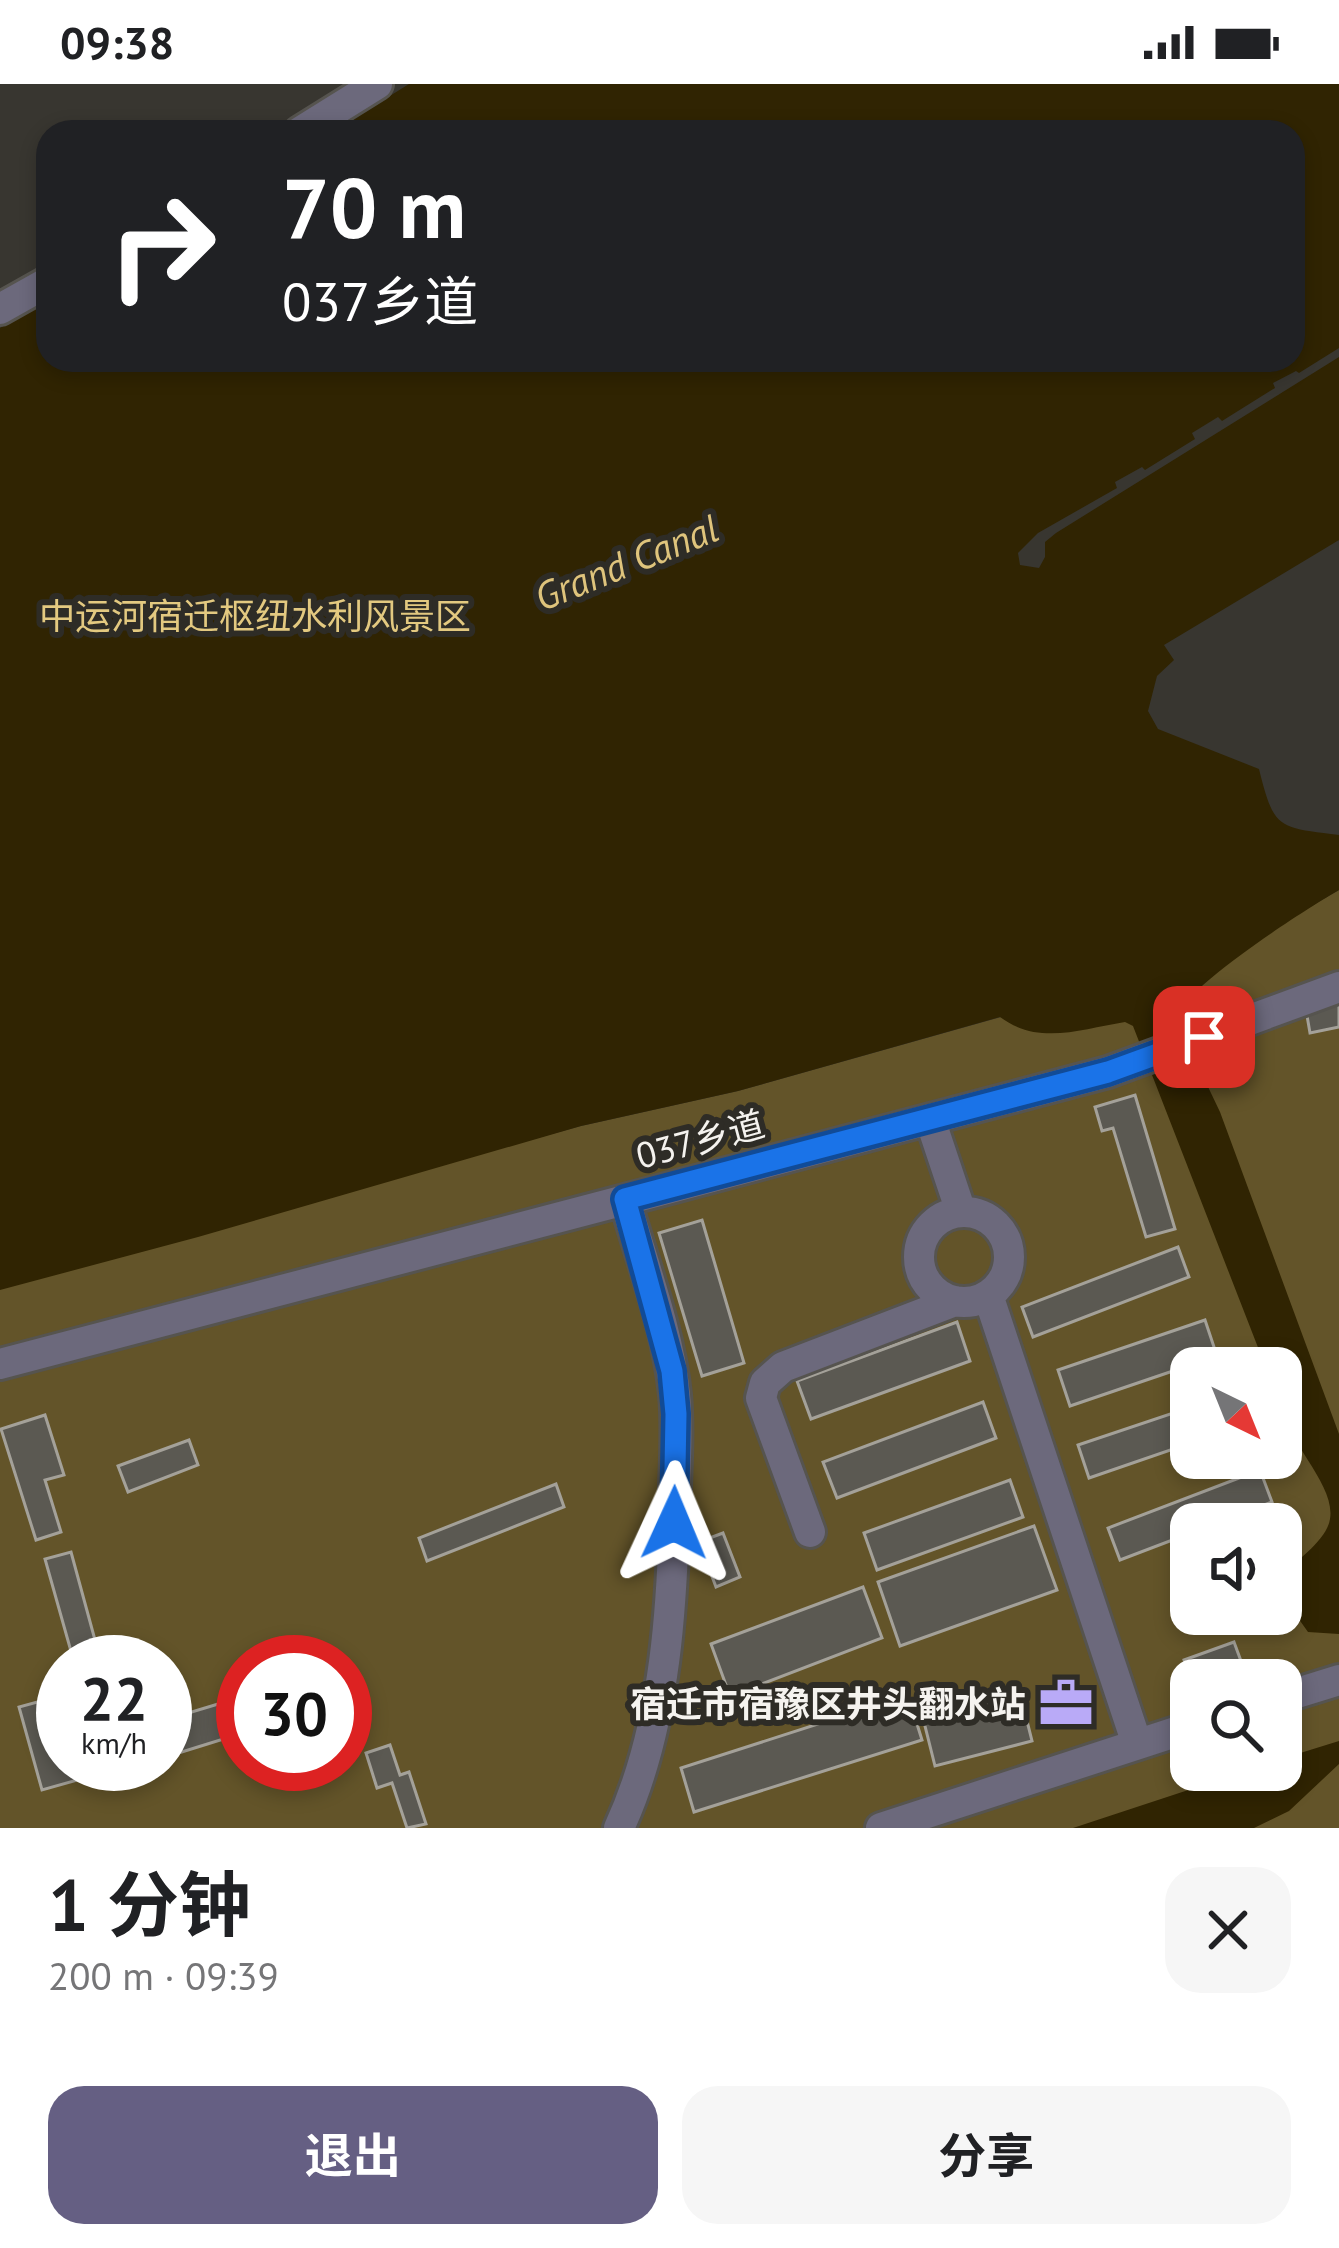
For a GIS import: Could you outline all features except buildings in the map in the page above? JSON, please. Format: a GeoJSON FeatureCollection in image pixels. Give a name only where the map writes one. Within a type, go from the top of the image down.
{"type":"FeatureCollection","features":[{"type":"Feature","properties":{"kind":"street"},"geometry":{"type":"LineString","coordinates":[[319,120],[377,84]]}},
{"type":"Feature","properties":{"kind":"street"},"geometry":{"type":"LineString","coordinates":[[0,309],[36,289]]}},
{"type":"Feature","properties":{"kind":"street","name":"037乡道"},"geometry":{"type":"LineString","coordinates":[[619,1828],[642,1762],[665,1643],[676,1414],[672,1371],[625,1199],[1141,1060],[1339,987]]}},
{"type":"Feature","properties":{"kind":"street"},"geometry":{"type":"LineString","coordinates":[[930,1119],[962,1213]]}},
{"type":"Feature","properties":{"kind":"street"},"geometry":{"type":"LineString","coordinates":[[0,1364],[625,1199]]}},
{"type":"Feature","properties":{"kind":"street"},"geometry":{"type":"LineString","coordinates":[[962,1213],[984,1216],[1005,1238],[1007,1271],[988,1295],[963,1302],[930,1287],[919,1259],[928,1230],[940,1219],[962,1213]]}},
{"type":"Feature","properties":{"kind":"street"},"geometry":{"type":"LineString","coordinates":[[988,1295],[1137,1744]]}},
{"type":"Feature","properties":{"kind":"street"},"geometry":{"type":"LineString","coordinates":[[810,1532],[761,1398],[765,1383],[783,1367],[955,1300]]}},
{"type":"Feature","properties":{"kind":"street"},"geometry":{"type":"LineString","coordinates":[[1302,1691],[1339,1680]]}},
{"type":"Feature","properties":{"kind":"street"},"geometry":{"type":"LineString","coordinates":[[881,1828],[1170,1734]]}},
{"type":"Feature","properties":{"kind":"shaded area"},"geometry":{"type":"Polygon","coordinates":[[[1339,890],[1339,1828],[0,1828],[0,1286],[581,1126],[738,1091],[1001,1017],[1303,911],[1339,890]]]}},
{"type":"Feature","properties":{"kind":"water","name":"Grand Canal"},"geometry":{"type":"Polygon","coordinates":[[[409,84],[1339,84],[1339,540],[1164,645],[1174,660],[1157,676],[1148,711],[1158,729],[1259,769],[1269,804],[1282,822],[1339,835],[1339,890],[1224,968],[1175,1018],[1176,1030],[1220,1112],[1339,1434],[1339,1634],[1308,1632],[1302,1624],[1302,1557],[1328,1527],[1330,1506],[1302,1450],[1302,1347],[1258,1347],[1133,1026],[1125,1022],[1045,1033],[1000,1017],[738,1091],[581,1126],[0,1290],[0,328],[36,308],[36,372],[1305,372],[1305,120],[351,120],[409,84]]]}},
{"type":"Feature","properties":{"kind":"water"},"geometry":{"type":"Polygon","coordinates":[[[1339,1741],[1339,1764],[1289,1811],[1254,1828],[1073,1828],[1185,1791],[1302,1791],[1302,1752],[1339,1741]]]}},
{"type":"Feature","properties":{"kind":"pier"},"geometry":{"type":"Polygon","coordinates":[[[1339,348],[1339,357],[1056,533],[1045,542],[1039,568],[1020,565],[1018,553],[1038,533],[1117,488],[1115,482],[1142,467],[1145,470],[1195,439],[1192,433],[1218,417],[1222,421],[1275,388],[1273,383],[1339,348]]]}},
{"type":"Feature","properties":{"kind":"place","name":"宿迁市宿豫区井头翻水站"},"geometry":{"type":"Point","coordinates":[1066,1703]}},
{"type":"Feature","properties":{"kind":"route"},"geometry":{"type":"LineString","coordinates":[[674,1523],[672,1371],[625,1199],[1108,1072],[1204,1037]]}},
{"type":"Feature","properties":{"kind":"park label","name":"中运河宿迁枢纽水利风景区"},"geometry":{"type":"Point","coordinates":[255,615]}}]}
